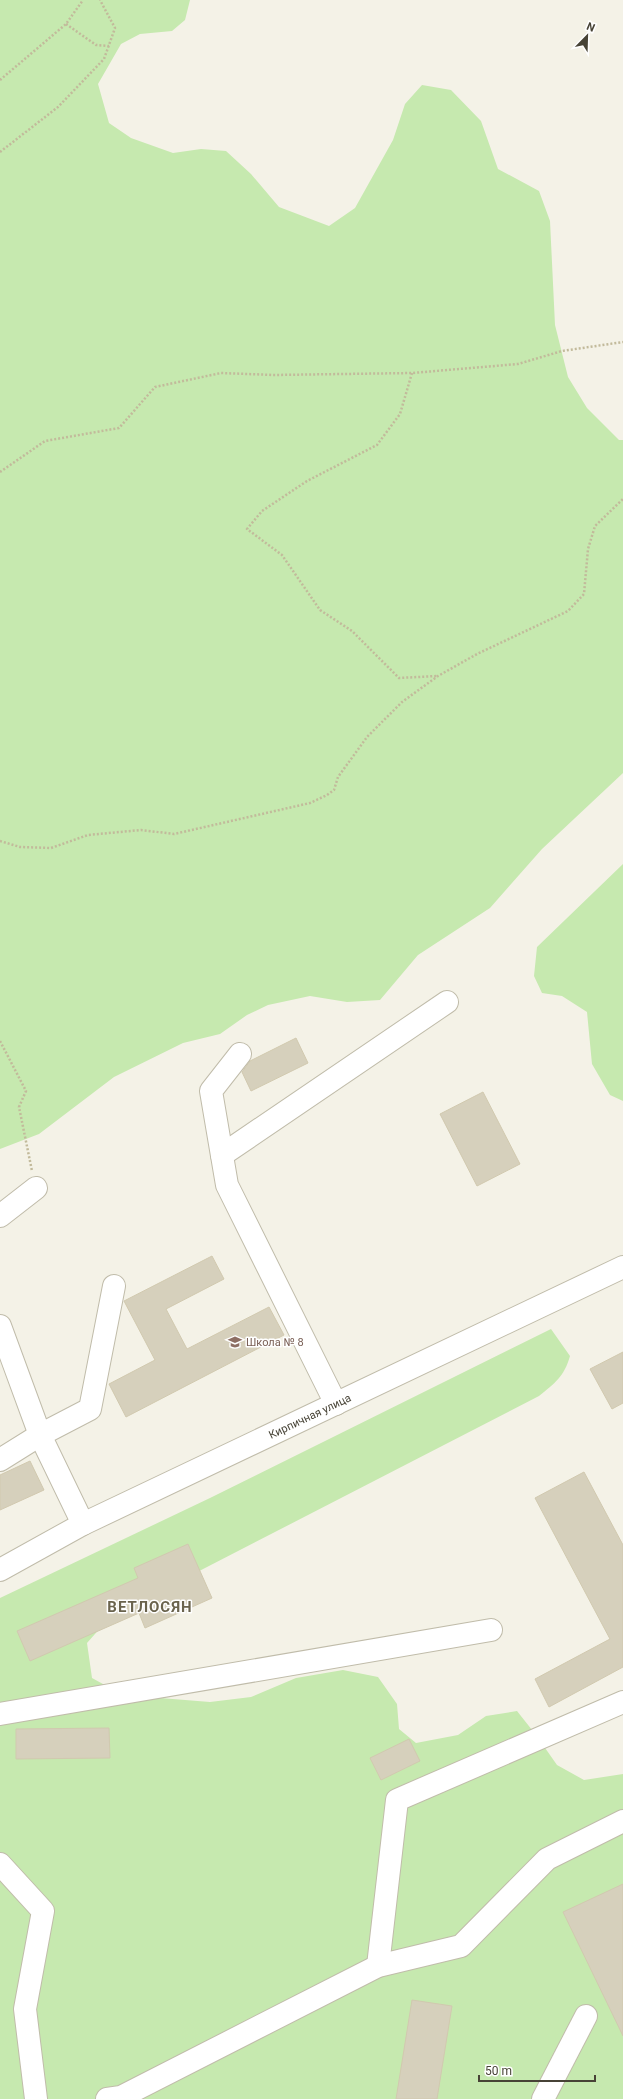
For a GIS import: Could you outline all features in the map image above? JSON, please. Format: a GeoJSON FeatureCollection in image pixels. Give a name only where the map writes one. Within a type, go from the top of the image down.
{"type":"FeatureCollection","features":[{"type":"Feature","properties":{"kind":"street"},"geometry":{"type":"LineString","coordinates":[[222,1155],[447,1002]]}},
{"type":"Feature","properties":{"kind":"street"},"geometry":{"type":"LineString","coordinates":[[240,1054],[211,1091],[227,1185],[336,1404]]}},
{"type":"Feature","properties":{"kind":"street"},"geometry":{"type":"LineString","coordinates":[[0,1216],[36,1188]]}},
{"type":"Feature","properties":{"kind":"street","name":"Кирпичная улица"},"geometry":{"type":"LineString","coordinates":[[0,1570],[84,1524],[623,1267]]}},
{"type":"Feature","properties":{"kind":"street"},"geometry":{"type":"LineString","coordinates":[[0,1460],[40,1435],[90,1409],[114,1286]]}},
{"type":"Feature","properties":{"kind":"street"},"geometry":{"type":"LineString","coordinates":[[0,1326],[40,1435],[84,1524]]}},
{"type":"Feature","properties":{"kind":"street"},"geometry":{"type":"LineString","coordinates":[[0,1714],[491,1630]]}},
{"type":"Feature","properties":{"kind":"street"},"geometry":{"type":"LineString","coordinates":[[378,1966],[397,1800],[623,1702]]}},
{"type":"Feature","properties":{"kind":"street"},"geometry":{"type":"LineString","coordinates":[[107,2099],[121,2097],[378,1966],[461,1946],[547,1859],[623,1821]]}},
{"type":"Feature","properties":{"kind":"street"},"geometry":{"type":"LineString","coordinates":[[0,1864],[43,1911],[25,2008],[36,2099]]}},
{"type":"Feature","properties":{"kind":"street"},"geometry":{"type":"LineString","coordinates":[[543,2099],[586,2016]]}},
{"type":"Feature","properties":{"kind":"path"},"geometry":{"type":"LineString","coordinates":[[0,80],[66,24],[83,0]]}},
{"type":"Feature","properties":{"kind":"path"},"geometry":{"type":"LineString","coordinates":[[0,152],[58,107],[104,60],[115,28],[100,0]]}},
{"type":"Feature","properties":{"kind":"path"},"geometry":{"type":"LineString","coordinates":[[66,24],[96,44],[109,46]]}},
{"type":"Feature","properties":{"kind":"path"},"geometry":{"type":"LineString","coordinates":[[0,472],[45,441],[119,428],[155,387],[221,373],[274,375],[412,373],[518,364],[562,351],[623,342]]}},
{"type":"Feature","properties":{"kind":"path"},"geometry":{"type":"LineString","coordinates":[[412,373],[400,414],[377,445],[307,481],[262,511],[247,529],[282,555],[320,610],[352,632],[399,678],[438,676]]}},
{"type":"Feature","properties":{"kind":"path"},"geometry":{"type":"LineString","coordinates":[[0,841],[20,847],[51,848],[88,834],[141,830],[174,834],[310,803],[327,796],[334,790],[338,777],[368,737],[402,702],[438,676],[477,654],[568,611],[584,594],[588,549],[595,526],[623,500]]}},
{"type":"Feature","properties":{"kind":"path"},"geometry":{"type":"LineString","coordinates":[[0,1042],[26,1091],[19,1107],[36,1188]]}},
{"type":"Feature","properties":{"kind":"green space"},"geometry":{"type":"Polygon","coordinates":[[[0,0],[190,0],[185,20],[172,31],[140,34],[121,44],[98,84],[109,123],[131,138],[173,153],[201,149],[226,151],[251,174],[279,207],[329,226],[355,208],[393,140],[405,104],[422,85],[451,90],[481,121],[498,169],[539,191],[550,221],[555,325],[568,377],[587,408],[619,440],[623,440],[623,773],[542,849],[490,908],[418,955],[380,1000],[347,1002],[310,996],[268,1005],[247,1015],[220,1034],[183,1043],[114,1077],[39,1134],[0,1149],[0,0]]]}},
{"type":"Feature","properties":{"kind":"green space"},"geometry":{"type":"Polygon","coordinates":[[[623,864],[623,1101],[610,1095],[592,1064],[587,1012],[562,996],[542,993],[534,976],[537,947],[623,864]]]}},
{"type":"Feature","properties":{"kind":"green space"},"geometry":{"type":"Polygon","coordinates":[[[551,1329],[570,1356],[562,1374],[539,1396],[110,1617],[87,1643],[92,1678],[123,1695],[210,1702],[251,1697],[296,1678],[343,1670],[378,1677],[397,1704],[399,1729],[416,1743],[458,1735],[486,1716],[517,1711],[557,1765],[584,1780],[623,1774],[623,2099],[0,2099],[0,1598],[210,1498],[551,1329]]]}},
{"type":"Feature","properties":{"kind":"building"},"geometry":{"type":"Polygon","coordinates":[[[296,1038],[308,1063],[251,1091],[242,1072],[250,1061],[296,1038]]]}},
{"type":"Feature","properties":{"kind":"building"},"geometry":{"type":"Polygon","coordinates":[[[483,1092],[520,1164],[477,1186],[440,1114],[483,1092]]]}},
{"type":"Feature","properties":{"kind":"building","name":"Школа № 8"},"geometry":{"type":"Polygon","coordinates":[[[212,1256],[224,1279],[166,1309],[187,1349],[269,1307],[284,1335],[126,1417],[109,1384],[155,1360],[124,1301],[212,1256]]]}},
{"type":"Feature","properties":{"kind":"building"},"geometry":{"type":"Polygon","coordinates":[[[623,1352],[623,1403],[612,1409],[590,1369],[623,1352]]]}},
{"type":"Feature","properties":{"kind":"building"},"geometry":{"type":"Polygon","coordinates":[[[30,1461],[44,1490],[0,1510],[0,1475],[30,1461]]]}},
{"type":"Feature","properties":{"kind":"building"},"geometry":{"type":"Polygon","coordinates":[[[584,1472],[623,1545],[623,1667],[549,1707],[535,1679],[610,1639],[535,1498],[584,1472]]]}},
{"type":"Feature","properties":{"kind":"building"},"geometry":{"type":"Polygon","coordinates":[[[188,1544],[212,1598],[145,1628],[139,1613],[30,1661],[17,1631],[138,1578],[134,1568],[188,1544]]]}},
{"type":"Feature","properties":{"kind":"building"},"geometry":{"type":"Polygon","coordinates":[[[109,1728],[110,1758],[16,1759],[16,1729],[109,1728]]]}},
{"type":"Feature","properties":{"kind":"building"},"geometry":{"type":"Polygon","coordinates":[[[409,1739],[420,1761],[381,1780],[370,1758],[409,1739]]]}},
{"type":"Feature","properties":{"kind":"building"},"geometry":{"type":"Polygon","coordinates":[[[623,1884],[623,2036],[563,1912],[623,1884]]]}},
{"type":"Feature","properties":{"kind":"building"},"geometry":{"type":"Polygon","coordinates":[[[412,2000],[452,2006],[437,2099],[396,2099],[412,2000]]]}},
{"type":"Feature","properties":{"kind":"place","name":"Школа № 8"},"geometry":{"type":"Point","coordinates":[235,1342]}},
{"type":"Feature","properties":{"kind":"district","name":"ВЕТЛОСЯН"},"geometry":{"type":"Point","coordinates":[150,1607]}}]}
